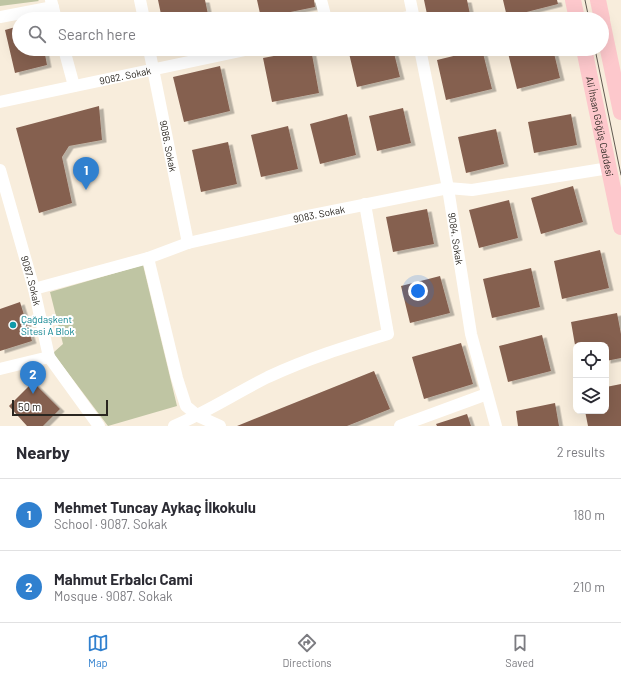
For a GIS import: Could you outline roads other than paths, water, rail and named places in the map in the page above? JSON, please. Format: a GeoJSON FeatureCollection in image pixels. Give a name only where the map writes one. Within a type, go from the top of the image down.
{"type":"FeatureCollection","features":[{"type":"Feature","properties":{"kind":"main road"},"geometry":{"type":"LineString","coordinates":[[573,0],[576,12]]}},
{"type":"Feature","properties":{"kind":"main road"},"geometry":{"type":"LineString","coordinates":[[598,0],[600,12]]}},
{"type":"Feature","properties":{"kind":"main road"},"geometry":{"type":"LineString","coordinates":[[609,54],[621,112]]}},
{"type":"Feature","properties":{"kind":"main road","name":"Ali İhsan Göğüş Caddesi"},"geometry":{"type":"LineString","coordinates":[[585,56],[621,227]]}},
{"type":"Feature","properties":{"kind":"street"},"geometry":{"type":"LineString","coordinates":[[140,0],[143,12]]}},
{"type":"Feature","properties":{"kind":"street"},"geometry":{"type":"LineString","coordinates":[[321,0],[324,12]]}},
{"type":"Feature","properties":{"kind":"street"},"geometry":{"type":"LineString","coordinates":[[410,0],[413,12]]}},
{"type":"Feature","properties":{"kind":"street"},"geometry":{"type":"LineString","coordinates":[[19,12],[52,3]]}},
{"type":"Feature","properties":{"kind":"street"},"geometry":{"type":"LineString","coordinates":[[0,17],[12,14]]}},
{"type":"Feature","properties":{"kind":"street"},"geometry":{"type":"LineString","coordinates":[[66,56],[74,86]]}},
{"type":"Feature","properties":{"kind":"street","name":"9086. Sokak"},"geometry":{"type":"LineString","coordinates":[[150,56],[188,243]]}},
{"type":"Feature","properties":{"kind":"street","name":"9082. Sokak"},"geometry":{"type":"LineString","coordinates":[[0,102],[216,56]]}},
{"type":"Feature","properties":{"kind":"street","name":"9084. Sokak"},"geometry":{"type":"LineString","coordinates":[[421,56],[448,188],[471,334],[496,426]]}},
{"type":"Feature","properties":{"kind":"street","name":"9083. Sokak"},"geometry":{"type":"LineString","coordinates":[[34,289],[148,258],[188,243],[366,204],[448,188],[472,190],[609,168]]}},
{"type":"Feature","properties":{"kind":"street","name":"9087. Sokak"},"geometry":{"type":"LineString","coordinates":[[0,170],[34,289],[49,357],[99,426]]}},
{"type":"Feature","properties":{"kind":"street"},"geometry":{"type":"LineString","coordinates":[[174,426],[198,416],[266,378],[323,353],[388,334],[366,204]]}},
{"type":"Feature","properties":{"kind":"street"},"geometry":{"type":"LineString","coordinates":[[148,258],[177,378],[186,406],[198,416],[220,426]]}},
{"type":"Feature","properties":{"kind":"street"},"geometry":{"type":"LineString","coordinates":[[0,369],[49,357]]}},
{"type":"Feature","properties":{"kind":"street"},"geometry":{"type":"LineString","coordinates":[[400,426],[487,394]]}},
{"type":"Feature","properties":{"kind":"tram line"},"geometry":{"type":"LineString","coordinates":[[585,0],[588,12]]}},
{"type":"Feature","properties":{"kind":"tram line"},"geometry":{"type":"LineString","coordinates":[[596,56],[621,175]]}},
{"type":"Feature","properties":{"kind":"place","name":"Mehmet Tuncay Aykaç İlkokulu"},"geometry":{"type":"Point","coordinates":[86,190]}},
{"type":"Feature","properties":{"kind":"place","name":"Çağdaşkent Sitesi A Blok"},"geometry":{"type":"Point","coordinates":[13,325]}},
{"type":"Feature","properties":{"kind":"place","name":"Mahmut Erbalcı Cami"},"geometry":{"type":"Point","coordinates":[33,394]}}]}
